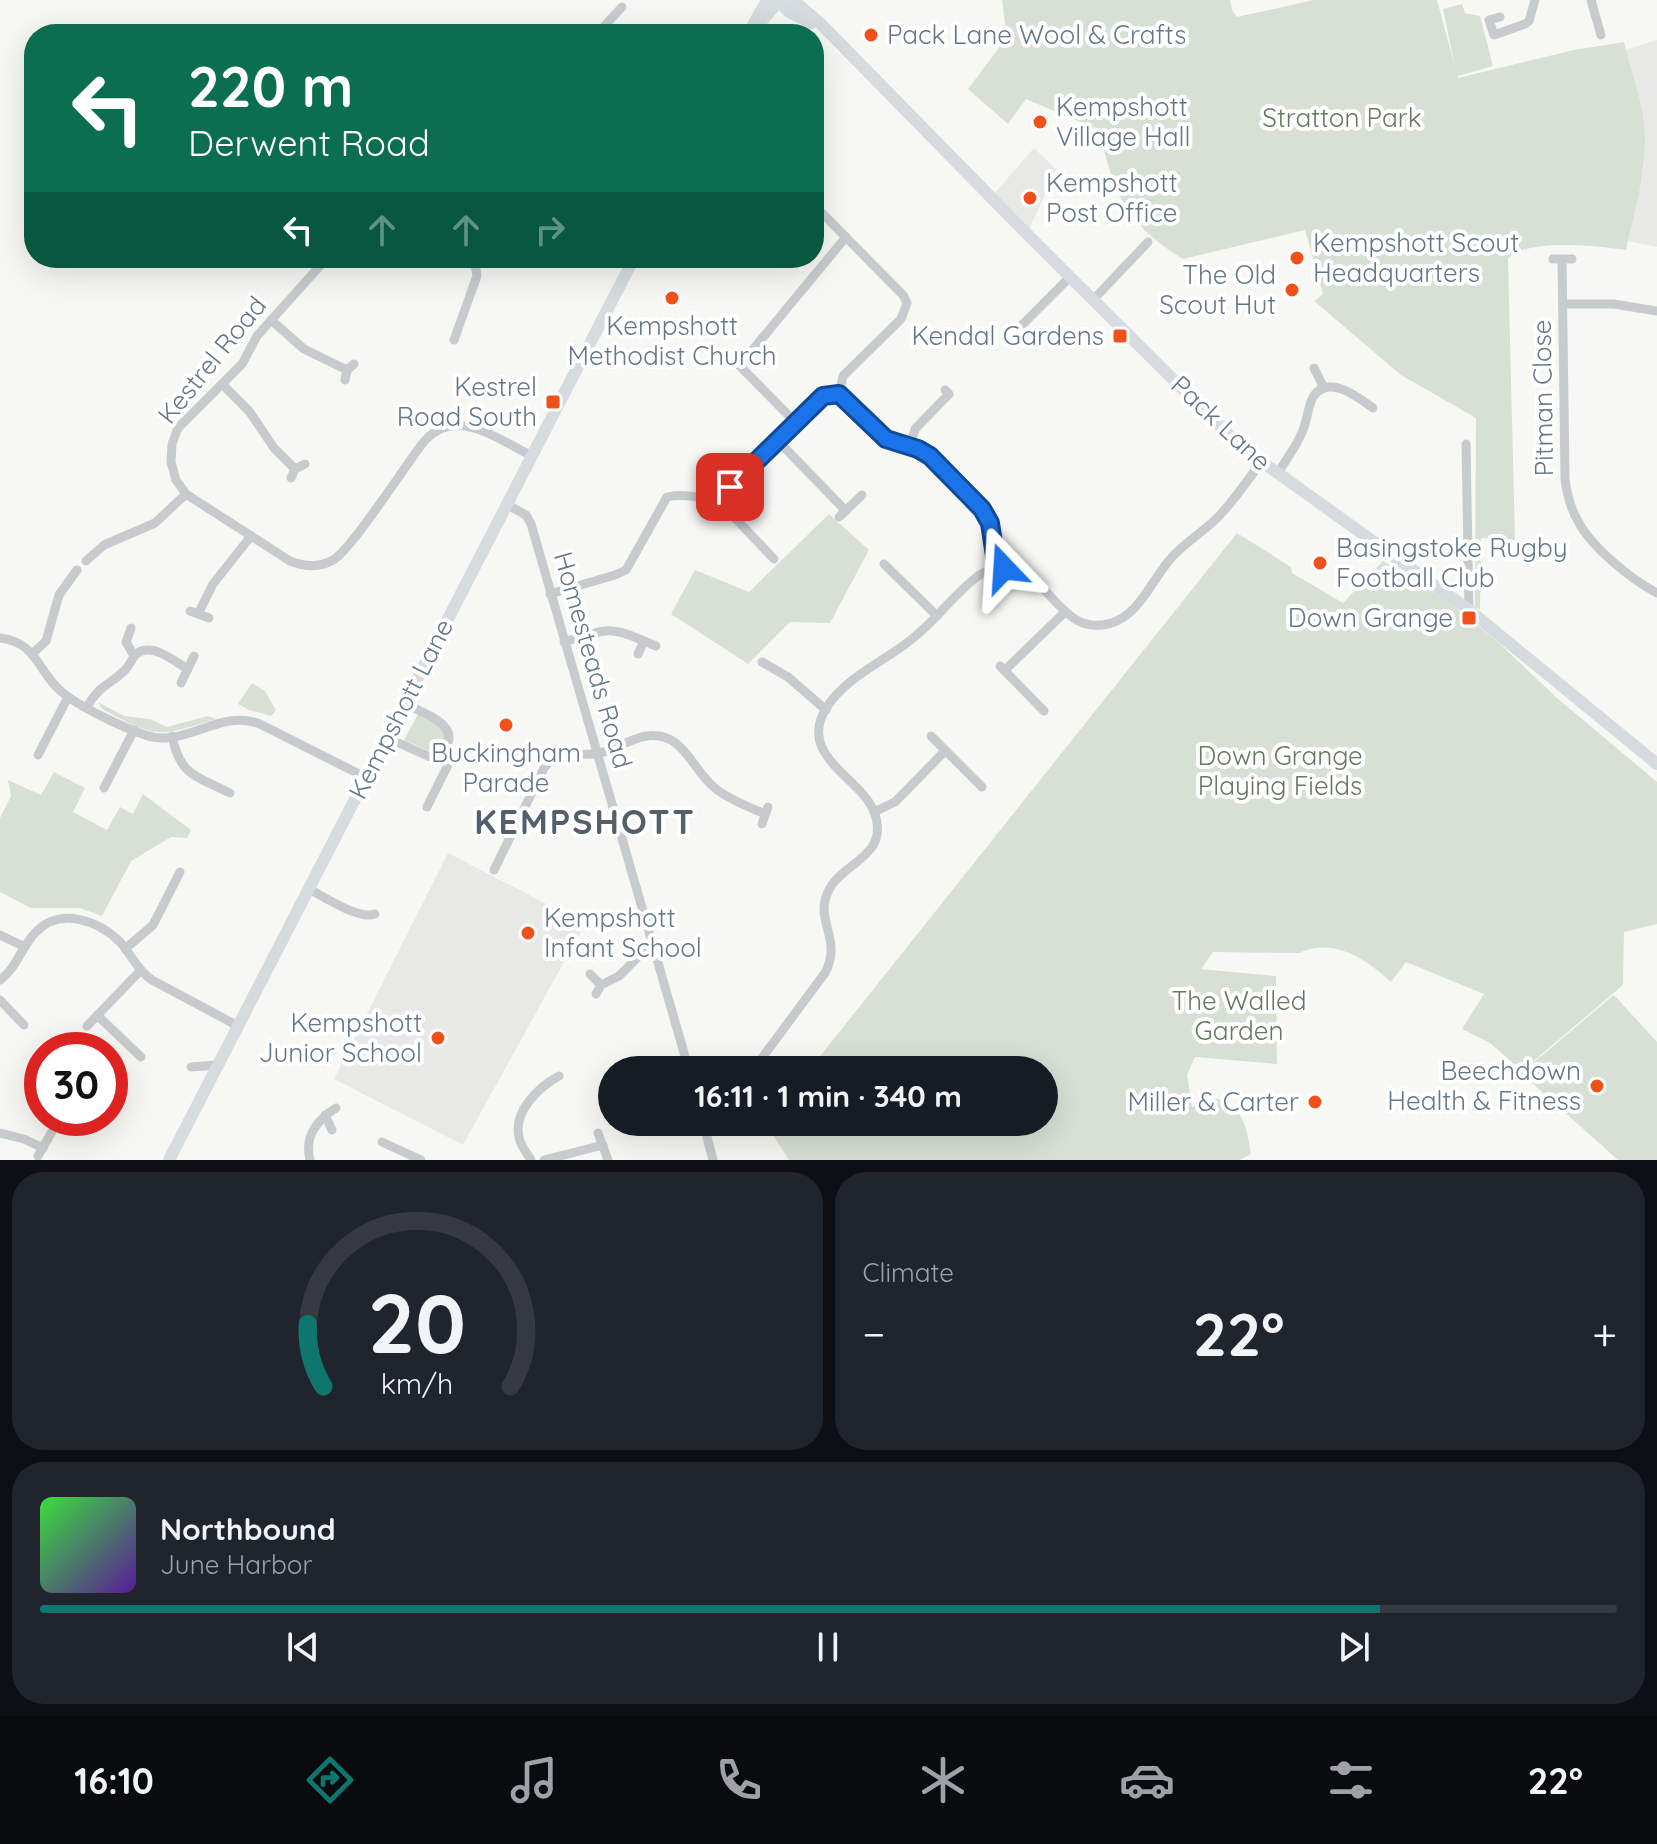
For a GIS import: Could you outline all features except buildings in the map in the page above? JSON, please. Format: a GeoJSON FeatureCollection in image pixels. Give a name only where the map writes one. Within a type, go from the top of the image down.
{"type":"FeatureCollection","features":[{"type":"Feature","properties":{"kind":"street","name":"Pack Lane"},"geometry":{"type":"LineString","coordinates":[[776,0],[789,12],[811,24]]}},
{"type":"Feature","properties":{"kind":"street"},"geometry":{"type":"LineString","coordinates":[[753,24],[776,0]]}},
{"type":"Feature","properties":{"kind":"street","name":"Pack Lane"},"geometry":{"type":"LineString","coordinates":[[793,0],[821,24]]}},
{"type":"Feature","properties":{"kind":"street"},"geometry":{"type":"LineString","coordinates":[[1500,17],[1489,20],[1494,35],[1529,21],[1535,0]]}},
{"type":"Feature","properties":{"kind":"street"},"geometry":{"type":"LineString","coordinates":[[1591,0],[1601,35]]}},
{"type":"Feature","properties":{"kind":"street"},"geometry":{"type":"LineString","coordinates":[[606,24],[622,7]]}},
{"type":"Feature","properties":{"kind":"street","name":"Pack Lane"},"geometry":{"type":"LineString","coordinates":[[824,29],[1225,432],[1261,463],[1469,610],[1624,739],[1656,759]]}},
{"type":"Feature","properties":{"kind":"street"},"geometry":{"type":"LineString","coordinates":[[824,215],[903,295],[907,306],[901,319],[843,376],[839,394]]}},
{"type":"Feature","properties":{"kind":"street"},"geometry":{"type":"LineString","coordinates":[[824,264],[846,237]]}},
{"type":"Feature","properties":{"kind":"street"},"geometry":{"type":"LineString","coordinates":[[1093,300],[1148,242]]}},
{"type":"Feature","properties":{"kind":"street","name":"Pitman Close"},"geometry":{"type":"LineString","coordinates":[[1562,259],[1565,479],[1569,499],[1586,535],[1657,593]]}},
{"type":"Feature","properties":{"kind":"street","name":"Kestrel Road"},"geometry":{"type":"LineString","coordinates":[[186,494],[172,468],[173,439],[182,422],[244,361],[253,341],[318,268]]}},
{"type":"Feature","properties":{"kind":"street"},"geometry":{"type":"LineString","coordinates":[[453,342],[477,276],[476,268]]}},
{"type":"Feature","properties":{"kind":"street","name":"Kempshott Lane"},"geometry":{"type":"LineString","coordinates":[[169,1160],[629,268]]}},
{"type":"Feature","properties":{"kind":"street"},"geometry":{"type":"LineString","coordinates":[[740,365],[820,268]]}},
{"type":"Feature","properties":{"kind":"street"},"geometry":{"type":"LineString","coordinates":[[1009,338],[1070,277]]}},
{"type":"Feature","properties":{"kind":"street"},"geometry":{"type":"LineString","coordinates":[[1563,304],[1614,304],[1657,311]]}},
{"type":"Feature","properties":{"kind":"street"},"geometry":{"type":"LineString","coordinates":[[271,320],[304,349],[349,371]]}},
{"type":"Feature","properties":{"kind":"street"},"geometry":{"type":"LineString","coordinates":[[728,354],[796,423]]}},
{"type":"Feature","properties":{"kind":"street"},"geometry":{"type":"LineString","coordinates":[[1314,368],[1324,388]]}},
{"type":"Feature","properties":{"kind":"street"},"geometry":{"type":"LineString","coordinates":[[222,384],[249,411],[274,448],[297,470]]}},
{"type":"Feature","properties":{"kind":"street"},"geometry":{"type":"LineString","coordinates":[[1277,474],[1302,434],[1313,397],[1324,388],[1349,391],[1372,411],[1381,399]]}},
{"type":"Feature","properties":{"kind":"street"},"geometry":{"type":"LineString","coordinates":[[910,447],[915,429],[949,394],[945,390]]}},
{"type":"Feature","properties":{"kind":"street"},"geometry":{"type":"LineString","coordinates":[[550,594],[626,570],[667,497],[715,497],[737,481],[823,396],[839,394]]}},
{"type":"Feature","properties":{"kind":"street"},"geometry":{"type":"LineString","coordinates":[[839,394],[882,436],[930,456],[987,514],[997,569]]}},
{"type":"Feature","properties":{"kind":"street"},"geometry":{"type":"LineString","coordinates":[[86,561],[97,549],[155,523],[186,494],[290,561],[317,566],[336,558],[427,438],[448,426],[472,426],[532,456]]}},
{"type":"Feature","properties":{"kind":"street"},"geometry":{"type":"LineString","coordinates":[[778,441],[842,514],[862,495]]}},
{"type":"Feature","properties":{"kind":"street"},"geometry":{"type":"LineString","coordinates":[[1466,444],[1469,610]]}},
{"type":"Feature","properties":{"kind":"street"},"geometry":{"type":"LineString","coordinates":[[763,1056],[829,967],[832,947],[823,913],[826,896],[833,883],[870,850],[876,831],[874,812],[868,801],[836,769],[824,752],[821,731],[826,710],[845,688],[914,638],[978,576],[997,569],[1014,569],[1028,576],[1077,621],[1091,625],[1108,624],[1123,618],[1144,597],[1174,555],[1218,517],[1261,463]]}},
{"type":"Feature","properties":{"kind":"street"},"geometry":{"type":"LineString","coordinates":[[715,497],[774,559]]}},
{"type":"Feature","properties":{"kind":"street","name":"Homesteads Road"},"geometry":{"type":"LineString","coordinates":[[506,504],[530,520],[685,1056]]}},
{"type":"Feature","properties":{"kind":"street"},"geometry":{"type":"LineString","coordinates":[[199,614],[213,584],[251,536]]}},
{"type":"Feature","properties":{"kind":"street"},"geometry":{"type":"LineString","coordinates":[[884,563],[937,616]]}},
{"type":"Feature","properties":{"kind":"street"},"geometry":{"type":"LineString","coordinates":[[33,653],[46,641],[59,595],[77,570]]}},
{"type":"Feature","properties":{"kind":"street"},"geometry":{"type":"LineString","coordinates":[[1044,711],[1003,668],[1065,612]]}},
{"type":"Feature","properties":{"kind":"street"},"geometry":{"type":"LineString","coordinates":[[131,628],[126,642],[134,656]]}},
{"type":"Feature","properties":{"kind":"street"},"geometry":{"type":"LineString","coordinates":[[564,642],[608,630],[625,632],[656,646]]}},
{"type":"Feature","properties":{"kind":"street"},"geometry":{"type":"LineString","coordinates":[[0,638],[18,643],[33,653],[55,685],[68,697],[155,738],[229,719],[249,720],[365,777]]}},
{"type":"Feature","properties":{"kind":"street"},"geometry":{"type":"LineString","coordinates":[[638,654],[644,641]]}},
{"type":"Feature","properties":{"kind":"street"},"geometry":{"type":"LineString","coordinates":[[87,707],[99,689],[126,670],[134,656],[143,650],[151,650],[188,669]]}},
{"type":"Feature","properties":{"kind":"street"},"geometry":{"type":"LineString","coordinates":[[181,683],[194,656]]}},
{"type":"Feature","properties":{"kind":"street"},"geometry":{"type":"LineString","coordinates":[[766,667],[788,677],[826,710]]}},
{"type":"Feature","properties":{"kind":"street"},"geometry":{"type":"LineString","coordinates":[[38,755],[68,697]]}},
{"type":"Feature","properties":{"kind":"street"},"geometry":{"type":"LineString","coordinates":[[392,740],[427,757],[437,756],[446,747],[450,735],[444,725],[403,703]]}},
{"type":"Feature","properties":{"kind":"street"},"geometry":{"type":"LineString","coordinates":[[104,788],[134,730]]}},
{"type":"Feature","properties":{"kind":"street"},"geometry":{"type":"LineString","coordinates":[[172,736],[183,767],[230,793]]}},
{"type":"Feature","properties":{"kind":"street"},"geometry":{"type":"LineString","coordinates":[[494,870],[544,768],[553,757],[571,752],[597,754],[646,736],[672,740],[687,752],[706,780],[717,789],[765,815]]}},
{"type":"Feature","properties":{"kind":"street"},"geometry":{"type":"LineString","coordinates":[[931,736],[976,784]]}},
{"type":"Feature","properties":{"kind":"street"},"geometry":{"type":"LineString","coordinates":[[427,807],[455,751],[446,747]]}},
{"type":"Feature","properties":{"kind":"street"},"geometry":{"type":"LineString","coordinates":[[874,812],[895,802],[945,751]]}},
{"type":"Feature","properties":{"kind":"street"},"geometry":{"type":"LineString","coordinates":[[213,797],[218,787]]}},
{"type":"Feature","properties":{"kind":"street"},"geometry":{"type":"LineString","coordinates":[[125,949],[151,928],[180,872]]}},
{"type":"Feature","properties":{"kind":"street"},"geometry":{"type":"LineString","coordinates":[[309,889],[361,915],[375,914]]}},
{"type":"Feature","properties":{"kind":"street"},"geometry":{"type":"LineString","coordinates":[[0,980],[14,968],[25,947],[45,925],[70,918],[81,920],[101,929],[125,949],[140,971],[163,987],[238,1026]]}},
{"type":"Feature","properties":{"kind":"street"},"geometry":{"type":"LineString","coordinates":[[0,935],[25,947]]}},
{"type":"Feature","properties":{"kind":"street"},"geometry":{"type":"LineString","coordinates":[[590,974],[599,989],[619,976],[652,946]]}},
{"type":"Feature","properties":{"kind":"street"},"geometry":{"type":"LineString","coordinates":[[87,1026],[140,971]]}},
{"type":"Feature","properties":{"kind":"street"},"geometry":{"type":"LineString","coordinates":[[0,1000],[21,1022],[27,1009]]}},
{"type":"Feature","properties":{"kind":"street"},"geometry":{"type":"LineString","coordinates":[[97,1015],[115,1032]]}},
{"type":"Feature","properties":{"kind":"street"},"geometry":{"type":"LineString","coordinates":[[128,1045],[141,1057]]}},
{"type":"Feature","properties":{"kind":"street"},"geometry":{"type":"LineString","coordinates":[[191,1067],[218,1065]]}},
{"type":"Feature","properties":{"kind":"street"},"geometry":{"type":"LineString","coordinates":[[542,1069],[547,1082]]}},
{"type":"Feature","properties":{"kind":"street"},"geometry":{"type":"LineString","coordinates":[[531,1160],[519,1137],[519,1127],[526,1107],[547,1082],[559,1076]]}},
{"type":"Feature","properties":{"kind":"street"},"geometry":{"type":"LineString","coordinates":[[310,1160],[309,1140],[314,1126],[336,1108]]}},
{"type":"Feature","properties":{"kind":"street"},"geometry":{"type":"LineString","coordinates":[[325,1115],[332,1130]]}},
{"type":"Feature","properties":{"kind":"street"},"geometry":{"type":"LineString","coordinates":[[0,1133],[24,1139],[40,1152],[49,1136]]}},
{"type":"Feature","properties":{"kind":"street"},"geometry":{"type":"LineString","coordinates":[[599,1136],[608,1160]]}},
{"type":"Feature","properties":{"kind":"street"},"geometry":{"type":"LineString","coordinates":[[707,1136],[713,1160]]}},
{"type":"Feature","properties":{"kind":"street"},"geometry":{"type":"LineString","coordinates":[[382,1142],[410,1158],[421,1160]]}},
{"type":"Feature","properties":{"kind":"street"},"geometry":{"type":"LineString","coordinates":[[544,1160],[603,1145]]}},
{"type":"Feature","properties":{"kind":"shaded area"},"geometry":{"type":"Polygon","coordinates":[[[1657,40],[1657,247],[1628,241],[1644,166],[1645,139],[1644,120],[1625,50],[1657,40]]]}},
{"type":"Feature","properties":{"kind":"shaded area"},"geometry":{"type":"Polygon","coordinates":[[[1034,148],[1056,169],[1029,230],[993,195],[1034,148]]]}},
{"type":"Feature","properties":{"kind":"shaded area","name":"Kempshott Junior School"},"geometry":{"type":"Polygon","coordinates":[[[448,853],[585,924],[463,1145],[334,1079],[448,853]]]}},
{"type":"Feature","properties":{"kind":"green space","name":"Stratton Park"},"geometry":{"type":"Polygon","coordinates":[[[1002,0],[1230,0],[1237,17],[1314,0],[1437,0],[1455,67],[1443,9],[1462,4],[1465,13],[1480,16],[1493,66],[1458,78],[1574,50],[1624,42],[1642,111],[1645,137],[1640,186],[1626,250],[1548,246],[1518,252],[1508,258],[1515,540],[1481,538],[1480,609],[1475,607],[1476,418],[1401,375],[1314,301],[1323,294],[1305,230],[1183,259],[1147,232],[1125,205],[1096,127],[1090,129],[1085,124],[1026,99],[1008,124],[968,89],[1007,37],[1002,0]]]}},
{"type":"Feature","properties":{"kind":"green space"},"geometry":{"type":"Polygon","coordinates":[[[829,514],[869,550],[830,623],[790,622],[748,664],[671,614],[695,570],[749,592],[829,514]]]}},
{"type":"Feature","properties":{"kind":"green space","name":"Down Grange Playing Fields"},"geometry":{"type":"Polygon","coordinates":[[[1237,533],[1291,567],[1292,573],[1343,603],[1383,561],[1444,599],[1497,641],[1557,698],[1657,782],[1657,924],[1624,932],[1623,985],[1522,1071],[1490,1043],[1462,1029],[1484,994],[1406,962],[1391,982],[1360,958],[1325,948],[1299,953],[1213,952],[1201,969],[1276,976],[1277,1064],[1195,1057],[1187,1075],[1192,1107],[1216,1098],[1238,1113],[1245,1127],[1251,1154],[1240,1160],[789,1160],[774,1136],[1058,1136],[1058,1056],[820,1056],[1237,533]]]}},
{"type":"Feature","properties":{"kind":"green space"},"geometry":{"type":"Polygon","coordinates":[[[252,683],[265,691],[276,710],[271,716],[238,704],[252,683]]]}},
{"type":"Feature","properties":{"kind":"green space"},"geometry":{"type":"Polygon","coordinates":[[[98,702],[124,716],[150,719],[167,727],[208,716],[216,719],[169,732],[158,732],[120,719],[102,709],[98,702]]]}},
{"type":"Feature","properties":{"kind":"green space"},"geometry":{"type":"Polygon","coordinates":[[[418,714],[440,726],[446,735],[441,749],[433,753],[404,740],[418,714]]]}},
{"type":"Feature","properties":{"kind":"green space"},"geometry":{"type":"Polygon","coordinates":[[[54,772],[85,788],[73,812],[107,830],[120,807],[133,814],[143,794],[191,830],[187,838],[171,837],[131,861],[102,916],[80,908],[31,908],[0,892],[0,818],[11,796],[8,780],[41,795],[54,772]]]}},
{"type":"Feature","properties":{"kind":"green space","name":"Beechdown Health & Fitness"},"geometry":{"type":"Polygon","coordinates":[[[1614,995],[1657,1042],[1657,1160],[1618,1160],[1521,1073],[1614,995]]]}},
{"type":"Feature","properties":{"kind":"place","name":"Pack Lane Wool & Crafts"},"geometry":{"type":"Point","coordinates":[871,35]}},
{"type":"Feature","properties":{"kind":"place","name":"Kempshott Village Hall"},"geometry":{"type":"Point","coordinates":[1040,122]}},
{"type":"Feature","properties":{"kind":"place","name":"Kempshott Post Office"},"geometry":{"type":"Point","coordinates":[1030,198]}},
{"type":"Feature","properties":{"kind":"place","name":"Kempshott Scout Headquarters"},"geometry":{"type":"Point","coordinates":[1297,258]}},
{"type":"Feature","properties":{"kind":"place","name":"The Old Scout Hut"},"geometry":{"type":"Point","coordinates":[1292,290]}},
{"type":"Feature","properties":{"kind":"place","name":"Kempshott Methodist Church"},"geometry":{"type":"Point","coordinates":[672,298]}},
{"type":"Feature","properties":{"kind":"place","name":"Kendal Gardens"},"geometry":{"type":"Point","coordinates":[1120,336]}},
{"type":"Feature","properties":{"kind":"place","name":"Kestrel Road South"},"geometry":{"type":"Point","coordinates":[553,402]}},
{"type":"Feature","properties":{"kind":"place","name":"Basingstoke Rugby Football Club"},"geometry":{"type":"Point","coordinates":[1320,563]}},
{"type":"Feature","properties":{"kind":"place","name":"Down Grange"},"geometry":{"type":"Point","coordinates":[1469,618]}},
{"type":"Feature","properties":{"kind":"place","name":"Buckingham Parade"},"geometry":{"type":"Point","coordinates":[506,725]}},
{"type":"Feature","properties":{"kind":"place","name":"Kempshott Infant School"},"geometry":{"type":"Point","coordinates":[528,933]}},
{"type":"Feature","properties":{"kind":"place","name":"Kempshott Junior School"},"geometry":{"type":"Point","coordinates":[438,1038]}},
{"type":"Feature","properties":{"kind":"place","name":"Beechdown Health & Fitness"},"geometry":{"type":"Point","coordinates":[1597,1086]}},
{"type":"Feature","properties":{"kind":"place","name":"Miller & Carter"},"geometry":{"type":"Point","coordinates":[1315,1102]}},
{"type":"Feature","properties":{"kind":"district","name":"KEMPSHOTT"},"geometry":{"type":"Point","coordinates":[585,822]}},
{"type":"Feature","properties":{"kind":"route"},"geometry":{"type":"LineString","coordinates":[[730,487],[823,396],[839,394],[886,439],[930,456],[987,514],[997,569],[1004,568]]}},
{"type":"Feature","properties":{"kind":"park label","name":"The Walled Garden"},"geometry":{"type":"Point","coordinates":[1239,1016]}}]}
